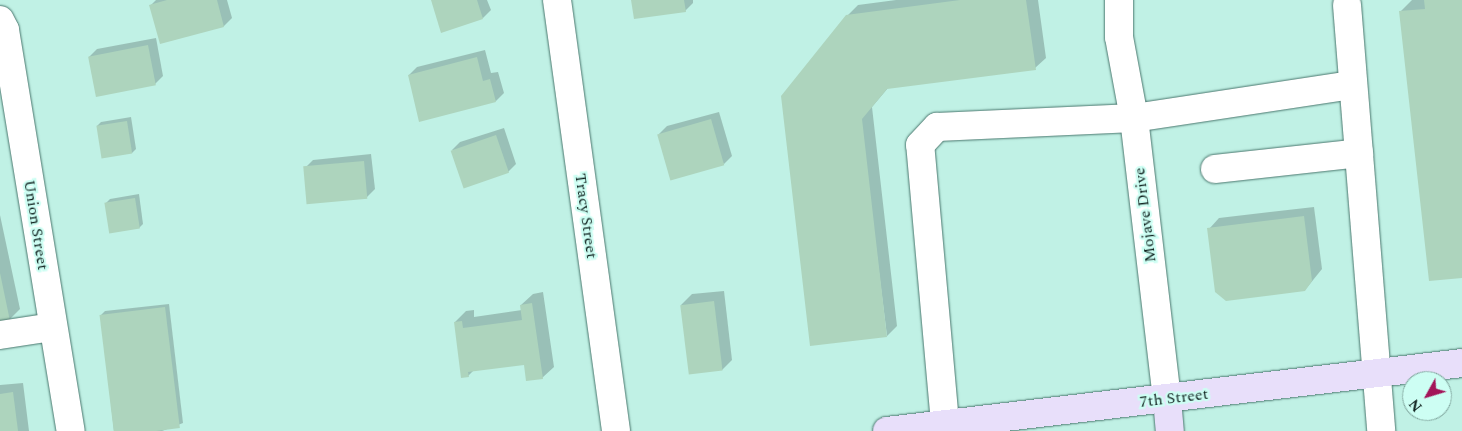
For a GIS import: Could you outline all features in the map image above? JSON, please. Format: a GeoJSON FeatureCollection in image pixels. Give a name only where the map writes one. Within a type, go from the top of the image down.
{"type":"FeatureCollection","features":[{"type":"Feature","properties":{"kind":"main road","name":"7th Street"},"geometry":{"type":"LineString","coordinates":[[887,431],[1167,399],[1378,371],[1462,363]]}},
{"type":"Feature","properties":{"kind":"main road","name":"Mojave Drive"},"geometry":{"type":"LineString","coordinates":[[1167,399],[1170,431]]}},
{"type":"Feature","properties":{"kind":"street","name":"Tracy Street"},"geometry":{"type":"LineString","coordinates":[[557,0],[616,431]]}},
{"type":"Feature","properties":{"kind":"street","name":"Mojave Drive"},"geometry":{"type":"LineString","coordinates":[[1119,0],[1119,37],[1134,118],[1167,399]]}},
{"type":"Feature","properties":{"kind":"street"},"geometry":{"type":"LineString","coordinates":[[1347,5],[1378,371],[1381,431]]}},
{"type":"Feature","properties":{"kind":"street","name":"Union Street"},"geometry":{"type":"LineString","coordinates":[[0,20],[5,30],[52,327],[71,431]]}},
{"type":"Feature","properties":{"kind":"street"},"geometry":{"type":"LineString","coordinates":[[945,423],[920,145],[937,127],[1134,118],[1353,85]]}},
{"type":"Feature","properties":{"kind":"street"},"geometry":{"type":"LineString","coordinates":[[1215,169],[1359,152]]}},
{"type":"Feature","properties":{"kind":"street"},"geometry":{"type":"LineString","coordinates":[[0,335],[52,327]]}},
{"type":"Feature","properties":{"kind":"building"},"geometry":{"type":"Polygon","coordinates":[[[167,0],[217,0],[224,27],[160,44],[149,5],[167,0]]]}},
{"type":"Feature","properties":{"kind":"building"},"geometry":{"type":"Polygon","coordinates":[[[431,0],[477,0],[483,19],[441,33],[431,0]]]}},
{"type":"Feature","properties":{"kind":"building"},"geometry":{"type":"Polygon","coordinates":[[[631,0],[684,0],[686,12],[634,19],[631,0]]]}},
{"type":"Feature","properties":{"kind":"building"},"geometry":{"type":"Polygon","coordinates":[[[960,0],[1026,0],[1036,70],[887,89],[862,119],[887,337],[810,346],[781,96],[846,15],[960,0]]]}},
{"type":"Feature","properties":{"kind":"building"},"geometry":{"type":"Polygon","coordinates":[[[1424,0],[1462,0],[1462,278],[1429,281],[1399,11],[1425,9],[1424,0]]]}},
{"type":"Feature","properties":{"kind":"building"},"geometry":{"type":"Polygon","coordinates":[[[148,45],[156,85],[96,97],[88,57],[148,45]]]}},
{"type":"Feature","properties":{"kind":"building"},"geometry":{"type":"Polygon","coordinates":[[[477,57],[483,81],[490,79],[496,102],[419,122],[408,75],[477,57]]]}},
{"type":"Feature","properties":{"kind":"building"},"geometry":{"type":"Polygon","coordinates":[[[711,119],[724,165],[670,181],[657,134],[711,119]]]}},
{"type":"Feature","properties":{"kind":"building"},"geometry":{"type":"Polygon","coordinates":[[[127,121],[132,154],[102,158],[96,126],[127,121]]]}},
{"type":"Feature","properties":{"kind":"building"},"geometry":{"type":"Polygon","coordinates":[[[496,135],[509,173],[464,188],[451,151],[496,135]]]}},
{"type":"Feature","properties":{"kind":"building"},"geometry":{"type":"Polygon","coordinates":[[[364,161],[367,199],[307,204],[303,166],[364,161]]]}},
{"type":"Feature","properties":{"kind":"building"},"geometry":{"type":"Polygon","coordinates":[[[135,198],[140,229],[109,233],[104,203],[135,198]]]}},
{"type":"Feature","properties":{"kind":"building"},"geometry":{"type":"Polygon","coordinates":[[[1304,216],[1312,281],[1305,291],[1226,301],[1215,292],[1207,228],[1304,216]]]}},
{"type":"Feature","properties":{"kind":"building"},"geometry":{"type":"Polygon","coordinates":[[[0,273],[10,321],[0,323],[0,273]]]}},
{"type":"Feature","properties":{"kind":"building"},"geometry":{"type":"Polygon","coordinates":[[[714,301],[723,370],[689,375],[680,305],[714,301]]]}},
{"type":"Feature","properties":{"kind":"building"},"geometry":{"type":"Polygon","coordinates":[[[532,303],[543,379],[526,381],[524,365],[468,372],[469,377],[461,378],[454,322],[462,321],[463,328],[522,320],[520,305],[532,303]]]}},
{"type":"Feature","properties":{"kind":"building"},"geometry":{"type":"Polygon","coordinates":[[[165,307],[180,428],[156,431],[114,431],[99,315],[165,307]]]}},
{"type":"Feature","properties":{"kind":"building"},"geometry":{"type":"Polygon","coordinates":[[[13,392],[18,431],[0,431],[0,394],[13,392]]]}}]}
